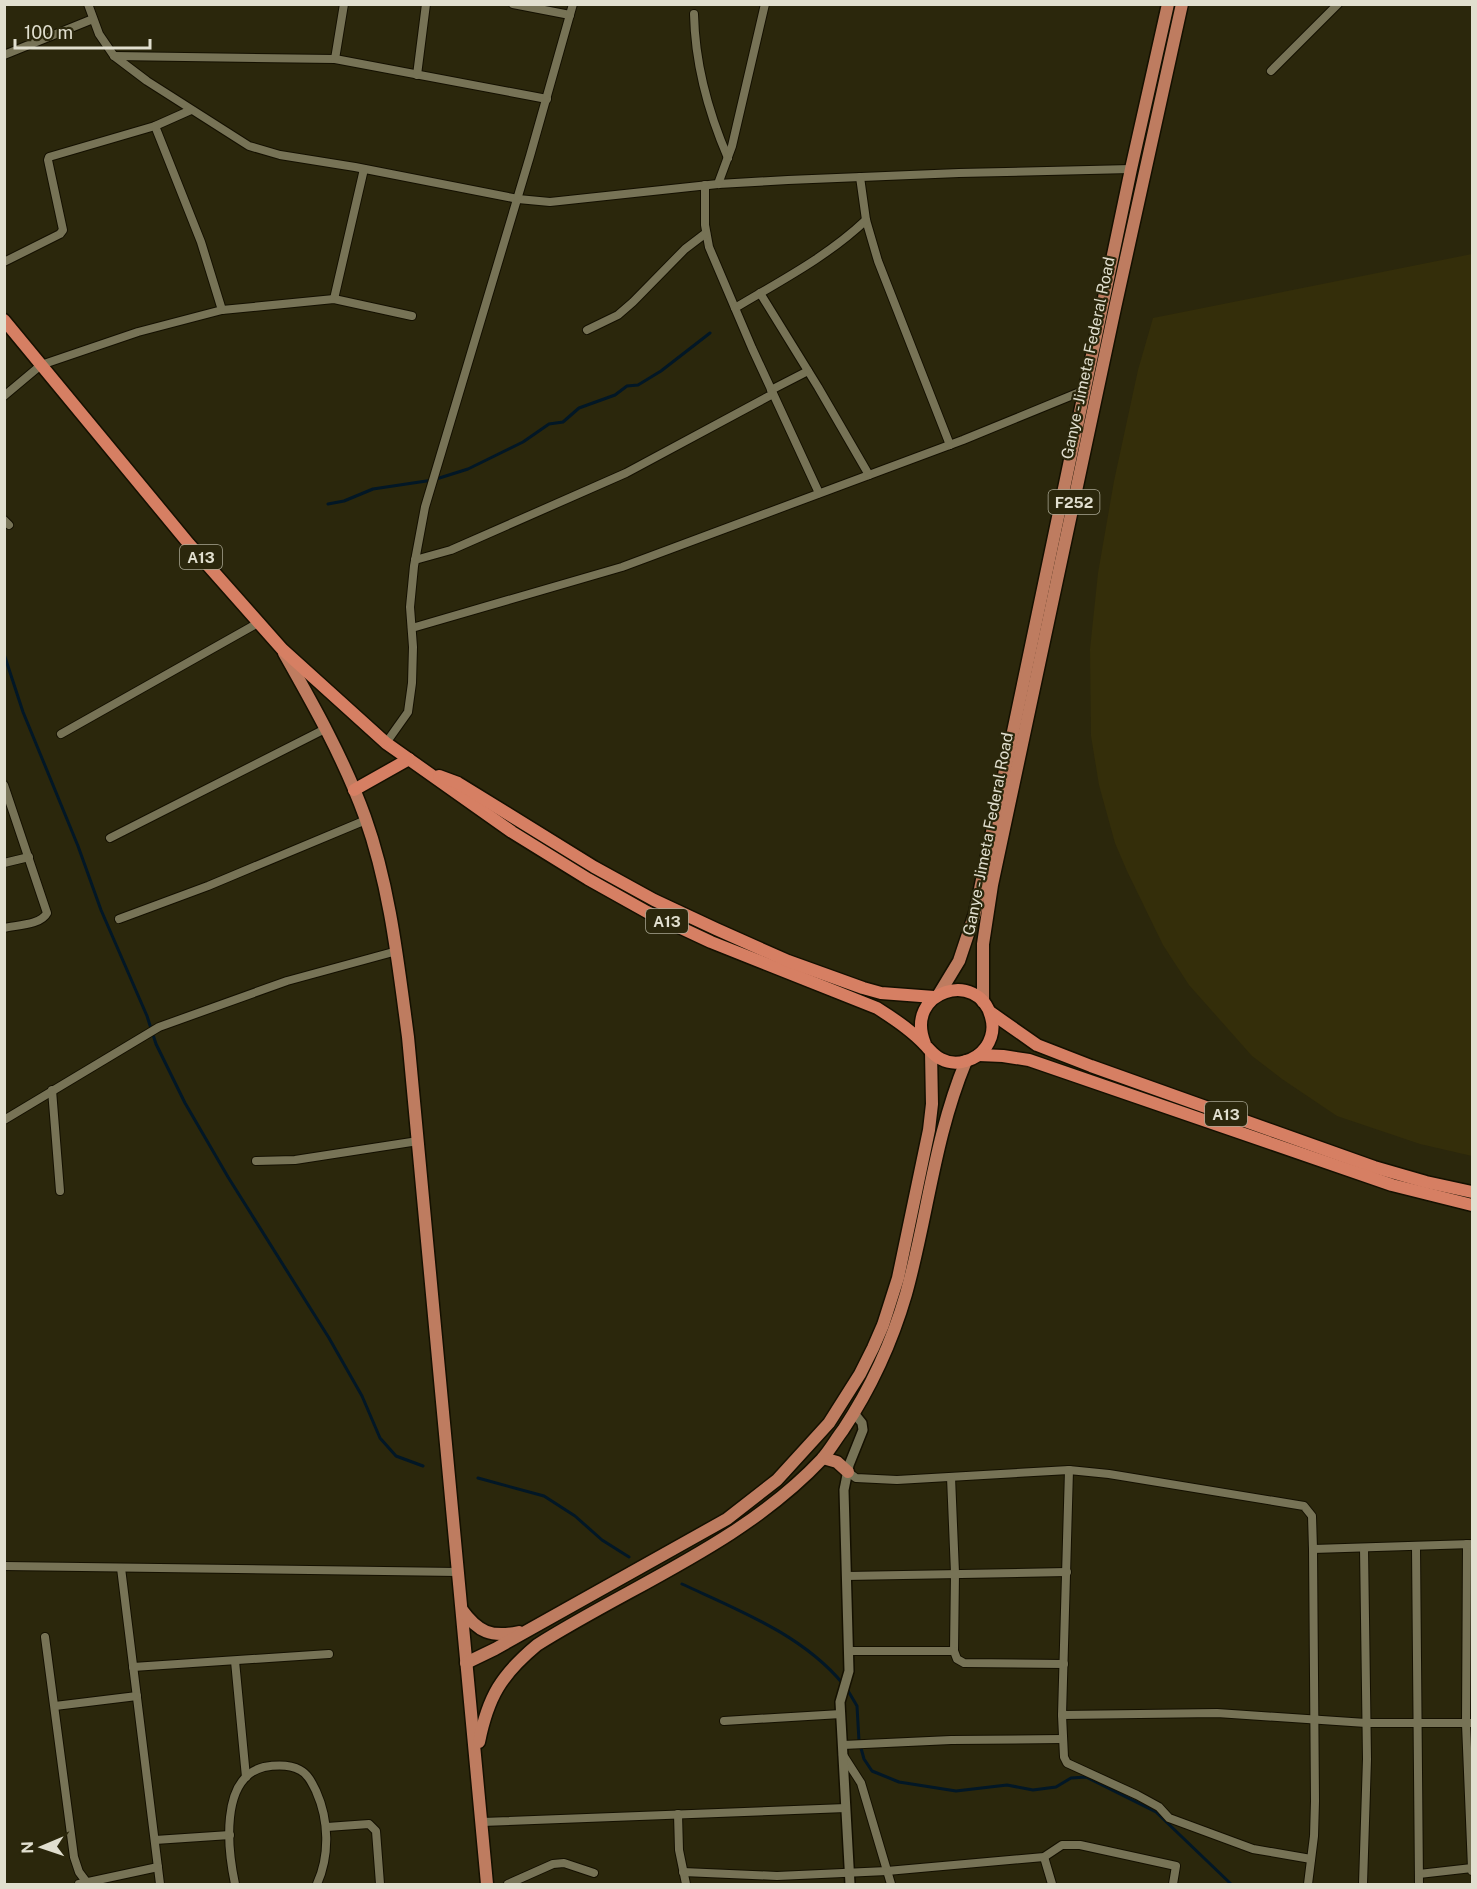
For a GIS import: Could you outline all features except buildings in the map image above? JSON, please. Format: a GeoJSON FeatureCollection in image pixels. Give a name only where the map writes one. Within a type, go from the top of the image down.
{"type":"FeatureCollection","features":[{"type":"Feature","properties":{"kind":"highway","name":"A13"},"geometry":{"type":"LineString","coordinates":[[4,320],[189,544],[282,649],[386,743],[512,832],[588,879],[647,912],[711,942],[877,1008],[941,1060],[954,1063],[979,1055],[1029,1060],[1392,1185],[1473,1205]]}},
{"type":"Feature","properties":{"kind":"highway"},"geometry":{"type":"LineString","coordinates":[[354,790],[409,759]]}},
{"type":"Feature","properties":{"kind":"highway","name":"A13"},"geometry":{"type":"LineString","coordinates":[[422,770],[458,783],[594,867],[654,900],[788,960],[881,993],[936,996],[950,990],[963,990],[974,994],[1036,1045],[1374,1167],[1426,1182],[1473,1192]]}},
{"type":"Feature","properties":{"kind":"highway"},"geometry":{"type":"LineString","coordinates":[[928,1048],[921,1035],[922,1014],[936,996]]}},
{"type":"Feature","properties":{"kind":"highway"},"geometry":{"type":"LineString","coordinates":[[979,1055],[987,1046],[992,1035],[993,1023],[987,1007]]}},
{"type":"Feature","properties":{"kind":"main road","name":"Ganye - Jimeta Federal Road"},"geometry":{"type":"LineString","coordinates":[[936,996],[959,961],[975,913],[1084,390],[1168,4]]}},
{"type":"Feature","properties":{"kind":"main road","name":"Ganye - Jimeta Federal Road"},"geometry":{"type":"LineString","coordinates":[[987,1007],[983,944],[992,885],[1114,308],[1182,4]]}},
{"type":"Feature","properties":{"kind":"main road"},"geometry":{"type":"LineString","coordinates":[[282,649],[327,728],[366,820],[397,951],[418,1141],[487,1884]]}},
{"type":"Feature","properties":{"kind":"main road"},"geometry":{"type":"LineString","coordinates":[[466,1663],[727,1519],[777,1480],[829,1423],[860,1374],[873,1348],[898,1278],[929,1130],[932,1104],[928,1048]]}},
{"type":"Feature","properties":{"kind":"main road"},"geometry":{"type":"LineString","coordinates":[[476,1755],[485,1713],[492,1697],[500,1683],[530,1651],[556,1633],[738,1529],[776,1501],[823,1458],[854,1413],[884,1355],[897,1323],[916,1251],[941,1132],[966,1061]]}},
{"type":"Feature","properties":{"kind":"main road"},"geometry":{"type":"LineString","coordinates":[[823,1458],[837,1462],[848,1473]]}},
{"type":"Feature","properties":{"kind":"main road"},"geometry":{"type":"LineString","coordinates":[[461,1608],[477,1628],[493,1634],[513,1633],[531,1628]]}},
{"type":"Feature","properties":{"kind":"street"},"geometry":{"type":"LineString","coordinates":[[88,4],[99,34],[114,56],[147,81],[249,146],[280,155],[518,199],[550,202],[705,185],[860,177],[1131,169]]}},
{"type":"Feature","properties":{"kind":"street"},"geometry":{"type":"LineString","coordinates":[[335,59],[344,4]]}},
{"type":"Feature","properties":{"kind":"street"},"geometry":{"type":"LineString","coordinates":[[417,75],[426,4]]}},
{"type":"Feature","properties":{"kind":"street"},"geometry":{"type":"LineString","coordinates":[[513,4],[570,15]]}},
{"type":"Feature","properties":{"kind":"street"},"geometry":{"type":"LineString","coordinates":[[386,743],[408,711],[412,682],[410,607],[415,560],[425,507],[518,199],[573,4]]}},
{"type":"Feature","properties":{"kind":"street"},"geometry":{"type":"LineString","coordinates":[[718,184],[728,158],[750,76],[765,4]]}},
{"type":"Feature","properties":{"kind":"street"},"geometry":{"type":"LineString","coordinates":[[1271,71],[1338,4]]}},
{"type":"Feature","properties":{"kind":"street"},"geometry":{"type":"LineString","coordinates":[[694,14],[695,44],[715,129],[728,158]]}},
{"type":"Feature","properties":{"kind":"street"},"geometry":{"type":"LineString","coordinates":[[4,55],[93,19]]}},
{"type":"Feature","properties":{"kind":"street"},"geometry":{"type":"LineString","coordinates":[[114,56],[335,59],[547,99]]}},
{"type":"Feature","properties":{"kind":"street"},"geometry":{"type":"LineString","coordinates":[[4,262],[60,234],[63,230],[49,157],[154,126],[191,110]]}},
{"type":"Feature","properties":{"kind":"street"},"geometry":{"type":"LineString","coordinates":[[154,126],[201,242],[222,310]]}},
{"type":"Feature","properties":{"kind":"street"},"geometry":{"type":"LineString","coordinates":[[334,299],[364,169]]}},
{"type":"Feature","properties":{"kind":"street"},"geometry":{"type":"LineString","coordinates":[[860,177],[866,220],[894,306],[950,445]]}},
{"type":"Feature","properties":{"kind":"street"},"geometry":{"type":"LineString","coordinates":[[705,185],[706,233],[709,247],[819,493]]}},
{"type":"Feature","properties":{"kind":"street"},"geometry":{"type":"LineString","coordinates":[[735,308],[817,259],[847,238],[866,220]]}},
{"type":"Feature","properties":{"kind":"street"},"geometry":{"type":"LineString","coordinates":[[587,330],[618,315],[685,249],[706,233]]}},
{"type":"Feature","properties":{"kind":"street"},"geometry":{"type":"LineString","coordinates":[[760,293],[868,475]]}},
{"type":"Feature","properties":{"kind":"street"},"geometry":{"type":"LineString","coordinates":[[4,396],[41,365],[138,332],[222,310],[334,299],[412,316]]}},
{"type":"Feature","properties":{"kind":"street"},"geometry":{"type":"LineString","coordinates":[[415,560],[451,550],[626,473],[808,371]]}},
{"type":"Feature","properties":{"kind":"street"},"geometry":{"type":"LineString","coordinates":[[411,628],[511,601],[622,567],[950,445],[1084,390]]}},
{"type":"Feature","properties":{"kind":"street"},"geometry":{"type":"LineString","coordinates":[[61,734],[258,623]]}},
{"type":"Feature","properties":{"kind":"street"},"geometry":{"type":"LineString","coordinates":[[110,838],[327,728]]}},
{"type":"Feature","properties":{"kind":"street"},"geometry":{"type":"LineString","coordinates":[[4,785],[47,914],[40,921],[4,928]]}},
{"type":"Feature","properties":{"kind":"street"},"geometry":{"type":"LineString","coordinates":[[119,919],[208,886],[366,820]]}},
{"type":"Feature","properties":{"kind":"street"},"geometry":{"type":"LineString","coordinates":[[4,863],[29,857]]}},
{"type":"Feature","properties":{"kind":"street"},"geometry":{"type":"LineString","coordinates":[[4,1120],[159,1027],[287,981],[397,951]]}},
{"type":"Feature","properties":{"kind":"street"},"geometry":{"type":"LineString","coordinates":[[52,1090],[60,1191]]}},
{"type":"Feature","properties":{"kind":"street"},"geometry":{"type":"LineString","coordinates":[[256,1161],[295,1160],[418,1141]]}},
{"type":"Feature","properties":{"kind":"street"},"geometry":{"type":"LineString","coordinates":[[850,1884],[841,1695],[848,1682],[849,1651],[844,1490],[863,1430],[862,1423],[854,1413]]}},
{"type":"Feature","properties":{"kind":"street"},"geometry":{"type":"LineString","coordinates":[[848,1473],[856,1478],[887,1480],[1069,1470],[1109,1474],[1304,1506],[1312,1516],[1313,1549],[1315,1801],[1308,1884]]}},
{"type":"Feature","properties":{"kind":"street"},"geometry":{"type":"LineString","coordinates":[[1069,1470],[1062,1715],[1064,1757],[1067,1763],[1137,1795],[1158,1807],[1169,1818],[1253,1848],[1311,1859]]}},
{"type":"Feature","properties":{"kind":"street"},"geometry":{"type":"LineString","coordinates":[[951,1477],[956,1573],[954,1651],[957,1659],[964,1663],[1064,1664]]}},
{"type":"Feature","properties":{"kind":"street"},"geometry":{"type":"LineString","coordinates":[[1313,1549],[1470,1544],[1469,1723],[1472,1870],[1419,1874]]}},
{"type":"Feature","properties":{"kind":"street"},"geometry":{"type":"LineString","coordinates":[[1416,1546],[1419,1884]]}},
{"type":"Feature","properties":{"kind":"street"},"geometry":{"type":"LineString","coordinates":[[1363,1884],[1367,1760],[1364,1548]]}},
{"type":"Feature","properties":{"kind":"street"},"geometry":{"type":"LineString","coordinates":[[4,1566],[458,1572]]}},
{"type":"Feature","properties":{"kind":"street"},"geometry":{"type":"LineString","coordinates":[[121,1568],[160,1884]]}},
{"type":"Feature","properties":{"kind":"street"},"geometry":{"type":"LineString","coordinates":[[846,1576],[1066,1572]]}},
{"type":"Feature","properties":{"kind":"street"},"geometry":{"type":"LineString","coordinates":[[45,1637],[74,1857],[79,1872],[85,1884],[158,1867]]}},
{"type":"Feature","properties":{"kind":"street"},"geometry":{"type":"LineString","coordinates":[[849,1651],[954,1651]]}},
{"type":"Feature","properties":{"kind":"street"},"geometry":{"type":"LineString","coordinates":[[133,1667],[329,1654]]}},
{"type":"Feature","properties":{"kind":"street"},"geometry":{"type":"LineString","coordinates":[[235,1661],[246,1777]]}},
{"type":"Feature","properties":{"kind":"street"},"geometry":{"type":"LineString","coordinates":[[55,1706],[137,1696]]}},
{"type":"Feature","properties":{"kind":"street"},"geometry":{"type":"LineString","coordinates":[[1062,1715],[1217,1713],[1366,1723],[1418,1725],[1469,1723]]}},
{"type":"Feature","properties":{"kind":"street"},"geometry":{"type":"LineString","coordinates":[[724,1721],[841,1714]]}},
{"type":"Feature","properties":{"kind":"street"},"geometry":{"type":"LineString","coordinates":[[843,1750],[854,1744],[1063,1739]]}},
{"type":"Feature","properties":{"kind":"street"},"geometry":{"type":"LineString","coordinates":[[843,1750],[861,1783],[891,1884]]}},
{"type":"Feature","properties":{"kind":"street"},"geometry":{"type":"LineString","coordinates":[[235,1884],[230,1859],[230,1822],[236,1791],[246,1777],[259,1769],[281,1765],[302,1770],[311,1780],[321,1802],[327,1827],[325,1858],[317,1884]]}},
{"type":"Feature","properties":{"kind":"street"},"geometry":{"type":"LineString","coordinates":[[482,1822],[846,1808]]}},
{"type":"Feature","properties":{"kind":"street"},"geometry":{"type":"LineString","coordinates":[[678,1814],[679,1850],[686,1884]]}},
{"type":"Feature","properties":{"kind":"street"},"geometry":{"type":"LineString","coordinates":[[327,1827],[369,1824],[376,1831],[380,1884]]}},
{"type":"Feature","properties":{"kind":"street"},"geometry":{"type":"LineString","coordinates":[[155,1840],[230,1835]]}},
{"type":"Feature","properties":{"kind":"street"},"geometry":{"type":"LineString","coordinates":[[683,1872],[777,1875],[887,1871],[1044,1857],[1062,1845],[1080,1845],[1176,1866],[1173,1884]]}},
{"type":"Feature","properties":{"kind":"street"},"geometry":{"type":"LineString","coordinates":[[1044,1857],[1052,1884]]}},
{"type":"Feature","properties":{"kind":"street"},"geometry":{"type":"LineString","coordinates":[[508,1884],[553,1863],[564,1863],[594,1873]]}},
{"type":"Feature","properties":{"kind":"shaded area"},"geometry":{"type":"Polygon","coordinates":[[[1472,254],[1472,1156],[1420,1144],[1337,1116],[1252,1056],[1189,985],[1163,945],[1115,843],[1099,785],[1091,736],[1090,649],[1098,573],[1114,481],[1138,370],[1153,318],[1472,254]]]}},
{"type":"Feature","properties":{"kind":"waterway"},"geometry":{"type":"LineString","coordinates":[[328,504],[344,501],[373,489],[433,480],[468,469],[523,442],[549,424],[563,422],[579,408],[615,395],[627,386],[638,385],[661,371],[710,333]]}},
{"type":"Feature","properties":{"kind":"waterway"},"geometry":{"type":"LineString","coordinates":[[4,654],[23,712],[78,846],[101,910],[147,1016],[156,1044],[185,1103],[228,1177],[329,1338],[362,1396],[380,1438],[396,1456],[423,1466]]}},
{"type":"Feature","properties":{"kind":"waterway"},"geometry":{"type":"LineString","coordinates":[[478,1478],[544,1496],[575,1516],[602,1540],[629,1557]]}},
{"type":"Feature","properties":{"kind":"waterway"},"geometry":{"type":"LineString","coordinates":[[682,1584],[747,1614],[789,1638],[809,1651],[843,1684]]}},
{"type":"Feature","properties":{"kind":"waterway"},"geometry":{"type":"LineString","coordinates":[[847,1689],[857,1706],[859,1741],[864,1759],[872,1771],[899,1782],[956,1791],[1007,1785],[1033,1790],[1056,1787],[1071,1778],[1086,1777],[1156,1812],[1231,1884]]}}]}
